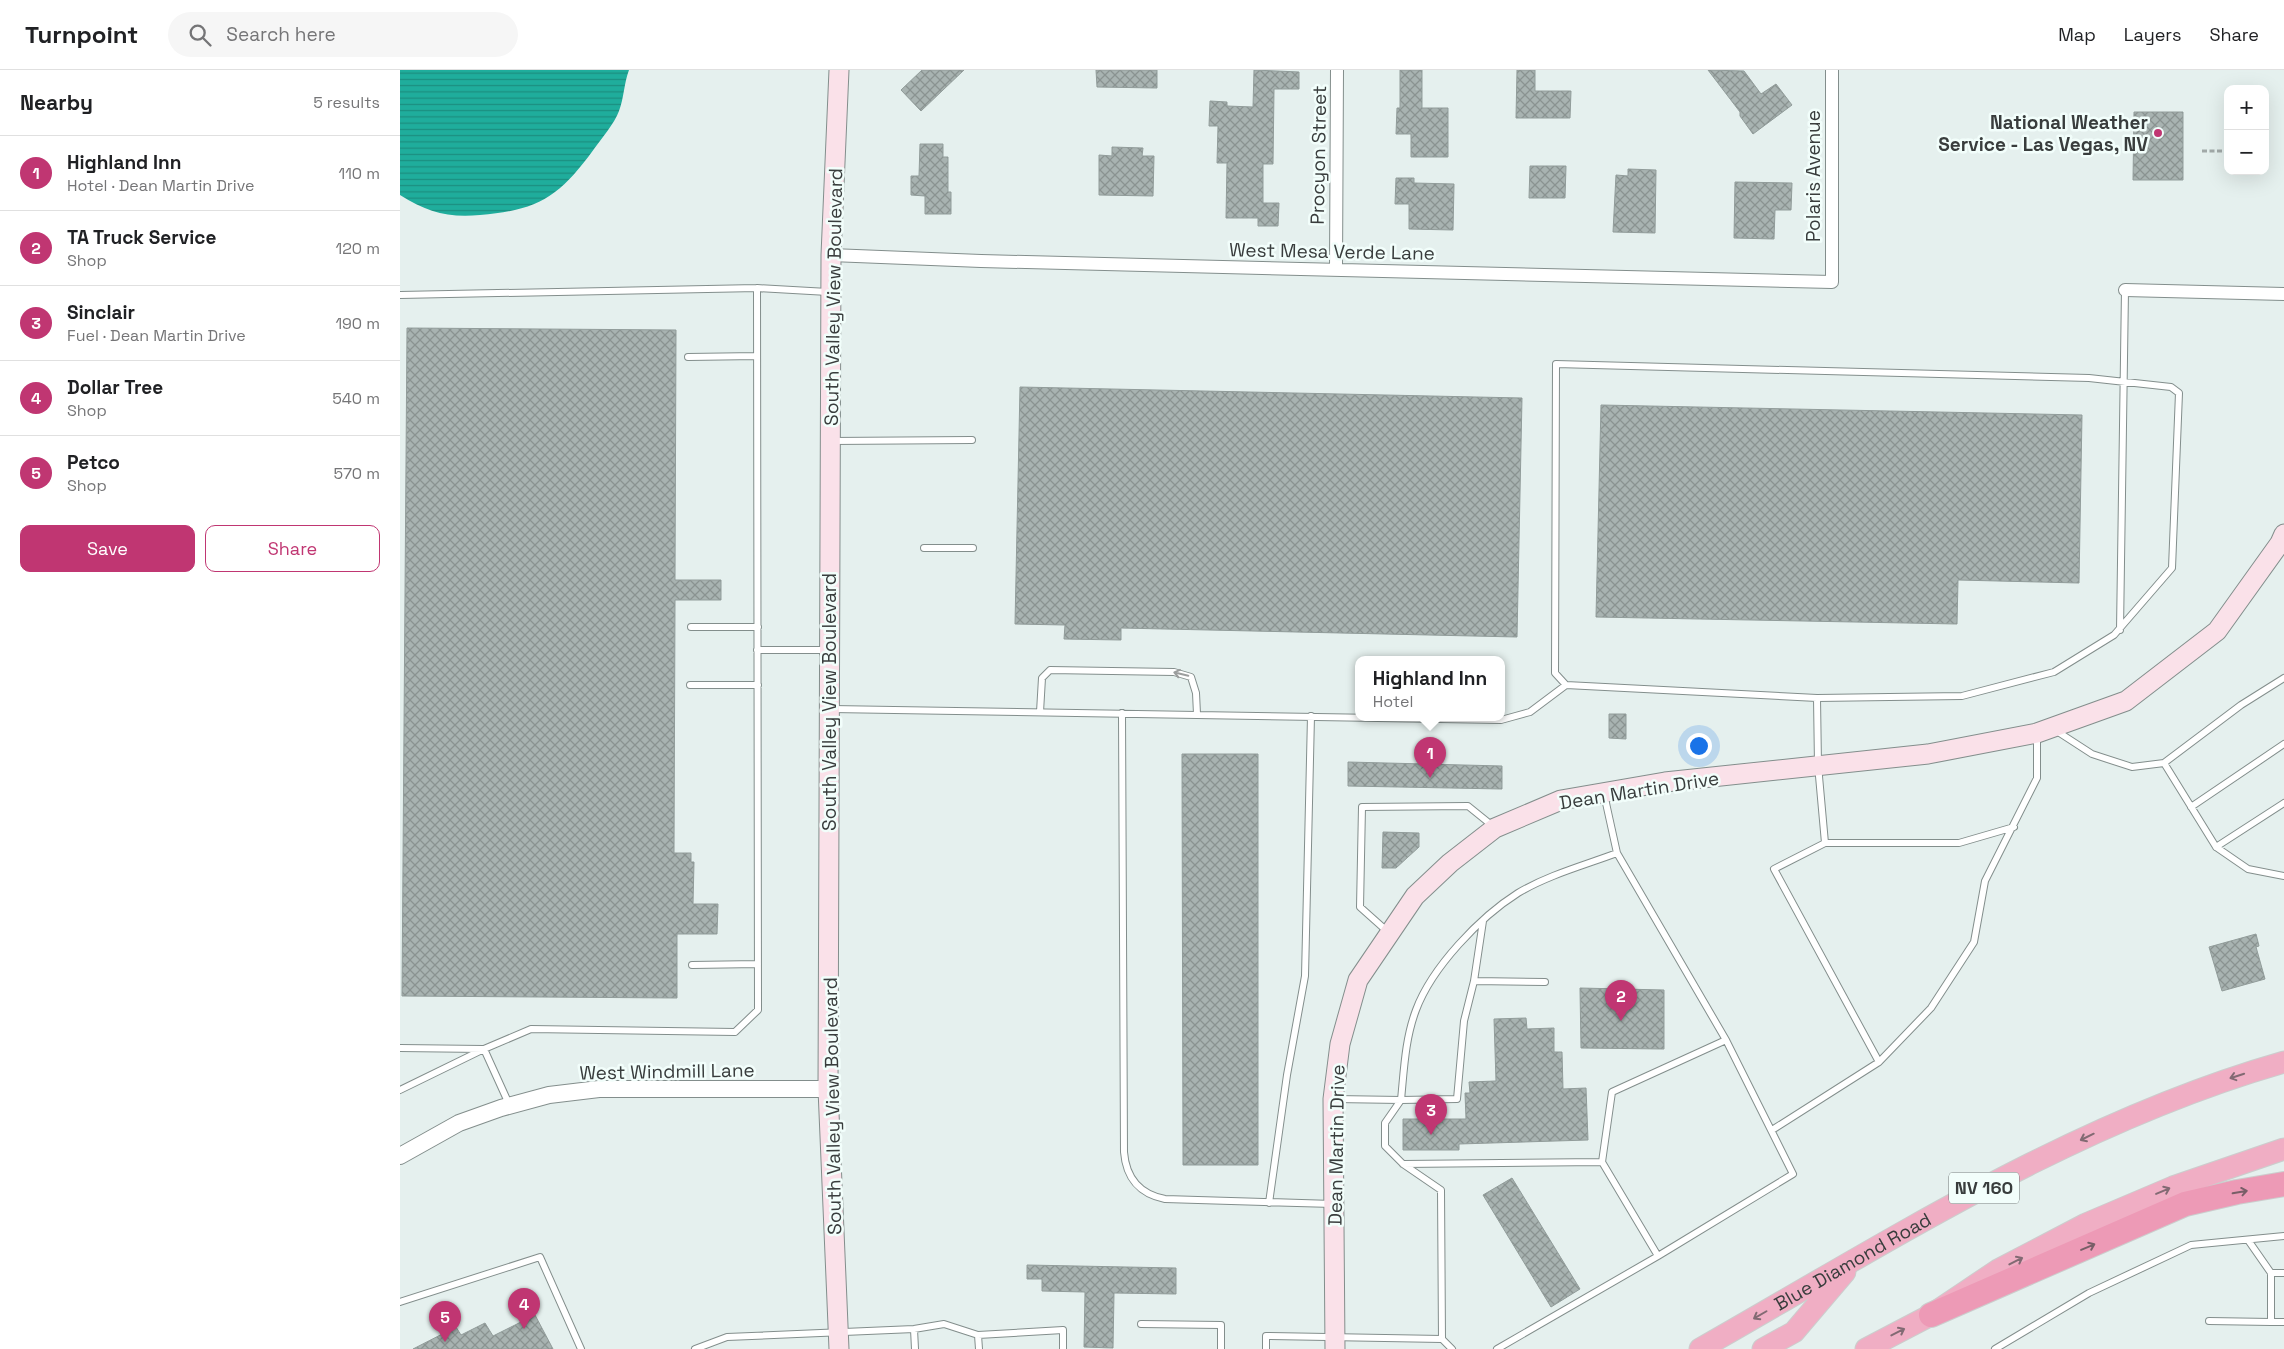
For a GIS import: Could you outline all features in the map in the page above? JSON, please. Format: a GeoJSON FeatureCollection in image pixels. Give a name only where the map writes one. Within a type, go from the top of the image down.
{"type":"FeatureCollection","features":[{"type":"Feature","properties":{"kind":"highway","name":"Blue Diamond Road"},"geometry":{"type":"LineString","coordinates":[[1700,1349],[1967,1197],[2113,1124],[2189,1092],[2284,1062]]}},
{"type":"Feature","properties":{"kind":"highway"},"geometry":{"type":"LineString","coordinates":[[1931,1315],[1998,1270],[2086,1224],[2173,1187],[2284,1149]]}},
{"type":"Feature","properties":{"kind":"highway"},"geometry":{"type":"LineString","coordinates":[[1866,1349],[1931,1315],[2185,1204],[2284,1184]]}},
{"type":"Feature","properties":{"kind":"highway"},"geometry":{"type":"LineString","coordinates":[[1763,1349],[1794,1332],[1855,1261]]}},
{"type":"Feature","properties":{"kind":"main road","name":"South Valley View Boulevard"},"geometry":{"type":"LineString","coordinates":[[839,70],[830,292],[828,1089],[841,1344]]}},
{"type":"Feature","properties":{"kind":"main road","name":"Dean Martin Drive"},"geometry":{"type":"LineString","coordinates":[[1335,1344],[1333,1099],[1340,1044],[1358,980],[1415,896],[1495,828],[1561,800],[1665,782],[1928,754],[2044,730],[2126,701],[2216,631],[2280,543],[2284,534]]}},
{"type":"Feature","properties":{"kind":"street","name":"Procyon Street"},"geometry":{"type":"LineString","coordinates":[[1336,270],[1338,70]]}},
{"type":"Feature","properties":{"kind":"street","name":"Polaris Avenue"},"geometry":{"type":"LineString","coordinates":[[1832,70],[1832,282]]}},
{"type":"Feature","properties":{"kind":"street","name":"West Mesa Verde Lane"},"geometry":{"type":"LineString","coordinates":[[831,255],[1832,282]]}},
{"type":"Feature","properties":{"kind":"street"},"geometry":{"type":"LineString","coordinates":[[2124,290],[2284,294]]}},
{"type":"Feature","properties":{"kind":"street","name":"West Windmill Lane"},"geometry":{"type":"LineString","coordinates":[[400,1156],[460,1123],[510,1106],[549,1096],[599,1089],[828,1089]]}},
{"type":"Feature","properties":{"kind":"lane"},"geometry":{"type":"LineString","coordinates":[[400,1090],[484,1049],[532,1029],[735,1032],[758,1010],[757,288]]}},
{"type":"Feature","properties":{"kind":"lane"},"geometry":{"type":"LineString","coordinates":[[400,295],[757,288],[830,292]]}},
{"type":"Feature","properties":{"kind":"lane"},"geometry":{"type":"LineString","coordinates":[[2120,630],[2124,290]]}},
{"type":"Feature","properties":{"kind":"lane"},"geometry":{"type":"LineString","coordinates":[[688,356],[757,356]]}},
{"type":"Feature","properties":{"kind":"lane"},"geometry":{"type":"LineString","coordinates":[[1505,719],[1530,712],[1566,685],[1817,698],[1962,696],[2054,672],[2120,630],[2172,568],[2179,393],[2171,387],[2090,378],[1556,364],[1554,673],[1566,685]]}},
{"type":"Feature","properties":{"kind":"lane"},"geometry":{"type":"LineString","coordinates":[[830,440],[972,440]]}},
{"type":"Feature","properties":{"kind":"lane"},"geometry":{"type":"LineString","coordinates":[[924,548],[973,548]]}},
{"type":"Feature","properties":{"kind":"lane"},"geometry":{"type":"LineString","coordinates":[[691,626],[758,627]]}},
{"type":"Feature","properties":{"kind":"lane"},"geometry":{"type":"LineString","coordinates":[[757,650],[829,650]]}},
{"type":"Feature","properties":{"kind":"lane"},"geometry":{"type":"LineString","coordinates":[[1040,712],[1042,678],[1050,670],[1174,672],[1191,677],[1196,693],[1197,714]]}},
{"type":"Feature","properties":{"kind":"lane"},"geometry":{"type":"LineString","coordinates":[[1772,1130],[1879,1062],[1931,1008],[1974,942],[1985,881],[2014,827],[2037,778],[2044,730],[2092,754],[2132,767],[2164,763],[2241,705],[2284,678]]}},
{"type":"Feature","properties":{"kind":"lane"},"geometry":{"type":"LineString","coordinates":[[690,684],[758,685]]}},
{"type":"Feature","properties":{"kind":"lane"},"geometry":{"type":"LineString","coordinates":[[1817,698],[1818,765],[1825,843]]}},
{"type":"Feature","properties":{"kind":"lane"},"geometry":{"type":"LineString","coordinates":[[829,709],[1355,717]]}},
{"type":"Feature","properties":{"kind":"lane"},"geometry":{"type":"LineString","coordinates":[[1122,713],[1124,1142],[1126,1168],[1136,1185],[1153,1197],[1268,1203],[1334,1204]]}},
{"type":"Feature","properties":{"kind":"lane"},"geometry":{"type":"LineString","coordinates":[[1268,1203],[1287,1075],[1305,976],[1311,716]]}},
{"type":"Feature","properties":{"kind":"lane"},"geometry":{"type":"LineString","coordinates":[[2191,806],[2284,744]]}},
{"type":"Feature","properties":{"kind":"lane"},"geometry":{"type":"LineString","coordinates":[[2164,763],[2216,847],[2248,869],[2284,876]]}},
{"type":"Feature","properties":{"kind":"lane"},"geometry":{"type":"LineString","coordinates":[[1497,1349],[1658,1256],[1793,1174],[1726,1040],[1617,853],[1603,793]]}},
{"type":"Feature","properties":{"kind":"lane"},"geometry":{"type":"LineString","coordinates":[[2216,847],[2284,802]]}},
{"type":"Feature","properties":{"kind":"lane"},"geometry":{"type":"LineString","coordinates":[[1389,932],[1360,907],[1362,807],[1468,806],[1495,828]]}},
{"type":"Feature","properties":{"kind":"lane"},"geometry":{"type":"LineString","coordinates":[[1879,1062],[1774,869],[1825,843],[1959,843],[2014,827]]}},
{"type":"Feature","properties":{"kind":"lane"},"geometry":{"type":"LineString","coordinates":[[1452,1349],[1442,1339],[1441,1190],[1403,1164],[1385,1146],[1385,1123],[1401,1100],[1407,1045],[1416,1009],[1441,964],[1483,922],[1518,893],[1565,872],[1617,853]]}},
{"type":"Feature","properties":{"kind":"lane"},"geometry":{"type":"LineString","coordinates":[[1333,1099],[1457,1099],[1464,1021],[1474,981],[1483,922]]}},
{"type":"Feature","properties":{"kind":"lane"},"geometry":{"type":"LineString","coordinates":[[692,964],[758,964]]}},
{"type":"Feature","properties":{"kind":"lane"},"geometry":{"type":"LineString","coordinates":[[1474,981],[1545,982]]}},
{"type":"Feature","properties":{"kind":"lane"},"geometry":{"type":"LineString","coordinates":[[1658,1256],[1602,1162],[1612,1092],[1726,1040]]}},
{"type":"Feature","properties":{"kind":"lane"},"geometry":{"type":"LineString","coordinates":[[400,1048],[484,1049]]}},
{"type":"Feature","properties":{"kind":"lane"},"geometry":{"type":"LineString","coordinates":[[484,1049],[510,1106]]}},
{"type":"Feature","properties":{"kind":"lane"},"geometry":{"type":"LineString","coordinates":[[1403,1164],[1602,1162]]}},
{"type":"Feature","properties":{"kind":"lane"},"geometry":{"type":"LineString","coordinates":[[1994,1349],[2089,1293],[2191,1245],[2284,1236]]}},
{"type":"Feature","properties":{"kind":"lane"},"geometry":{"type":"LineString","coordinates":[[2248,1240],[2271,1273],[2271,1322]]}},
{"type":"Feature","properties":{"kind":"lane"},"geometry":{"type":"LineString","coordinates":[[400,1302],[540,1257],[581,1349]]}},
{"type":"Feature","properties":{"kind":"lane"},"geometry":{"type":"LineString","coordinates":[[2271,1273],[2284,1273]]}},
{"type":"Feature","properties":{"kind":"lane"},"geometry":{"type":"LineString","coordinates":[[2209,1321],[2284,1322]]}},
{"type":"Feature","properties":{"kind":"lane"},"geometry":{"type":"LineString","coordinates":[[699,1348],[727,1337],[841,1344],[944,1324],[978,1335],[1063,1330],[1063,1349]]}},
{"type":"Feature","properties":{"kind":"lane"},"geometry":{"type":"LineString","coordinates":[[1141,1324],[1221,1325],[1221,1349]]}},
{"type":"Feature","properties":{"kind":"lane"},"geometry":{"type":"LineString","coordinates":[[914,1329],[915,1349]]}},
{"type":"Feature","properties":{"kind":"lane"},"geometry":{"type":"LineString","coordinates":[[978,1335],[979,1349]]}},
{"type":"Feature","properties":{"kind":"lane"},"geometry":{"type":"LineString","coordinates":[[1266,1349],[1266,1336],[1335,1344],[1442,1339]]}},
{"type":"Feature","properties":{"kind":"path"},"geometry":{"type":"LineString","coordinates":[[2202,151],[2224,151]]}},
{"type":"Feature","properties":{"kind":"shaded area"},"geometry":{"type":"Polygon","coordinates":[[[400,70],[629,70],[621,106],[614,121],[570,179],[558,190],[533,205],[518,209],[500,213],[458,216],[429,210],[400,195],[400,70]]]}},
{"type":"Feature","properties":{"kind":"building"},"geometry":{"type":"Polygon","coordinates":[[[922,70],[964,70],[921,111],[901,90],[922,70]]]}},
{"type":"Feature","properties":{"kind":"building"},"geometry":{"type":"Polygon","coordinates":[[[1096,70],[1157,70],[1157,88],[1097,87],[1096,70]]]}},
{"type":"Feature","properties":{"kind":"building"},"geometry":{"type":"Polygon","coordinates":[[[1254,70],[1299,72],[1299,89],[1274,89],[1273,164],[1263,164],[1263,203],[1279,203],[1278,226],[1258,226],[1258,218],[1226,218],[1227,163],[1217,163],[1218,126],[1209,126],[1210,101],[1227,102],[1227,106],[1253,107],[1254,70]]]}},
{"type":"Feature","properties":{"kind":"building"},"geometry":{"type":"Polygon","coordinates":[[[1400,70],[1422,70],[1422,108],[1448,108],[1448,157],[1411,157],[1411,134],[1396,134],[1397,108],[1400,108],[1400,70]]]}},
{"type":"Feature","properties":{"kind":"building"},"geometry":{"type":"Polygon","coordinates":[[[1517,70],[1535,70],[1535,91],[1571,91],[1570,118],[1516,118],[1517,70]]]}},
{"type":"Feature","properties":{"kind":"building"},"geometry":{"type":"Polygon","coordinates":[[[1708,70],[1744,71],[1761,94],[1776,84],[1792,105],[1753,134],[1740,116],[1740,112],[1708,70]]]}},
{"type":"Feature","properties":{"kind":"building","name":"National Weather Service - Las Vegas, NV"},"geometry":{"type":"Polygon","coordinates":[[[2134,112],[2183,112],[2183,180],[2133,180],[2134,112]]]}},
{"type":"Feature","properties":{"kind":"building"},"geometry":{"type":"Polygon","coordinates":[[[920,144],[943,144],[943,157],[948,157],[948,192],[951,192],[951,214],[925,214],[925,196],[911,195],[911,176],[919,176],[920,144]]]}},
{"type":"Feature","properties":{"kind":"building"},"geometry":{"type":"Polygon","coordinates":[[[1112,147],[1143,148],[1142,156],[1154,156],[1153,196],[1099,195],[1099,155],[1112,156],[1112,147]]]}},
{"type":"Feature","properties":{"kind":"building"},"geometry":{"type":"Polygon","coordinates":[[[1530,166],[1566,166],[1565,198],[1529,198],[1530,166]]]}},
{"type":"Feature","properties":{"kind":"building"},"geometry":{"type":"Polygon","coordinates":[[[1628,169],[1656,170],[1655,233],[1613,232],[1616,175],[1628,176],[1628,169]]]}},
{"type":"Feature","properties":{"kind":"building"},"geometry":{"type":"Polygon","coordinates":[[[1396,178],[1414,178],[1414,183],[1454,184],[1453,230],[1409,229],[1409,204],[1395,204],[1396,178]]]}},
{"type":"Feature","properties":{"kind":"building"},"geometry":{"type":"Polygon","coordinates":[[[1735,182],[1792,183],[1791,210],[1775,210],[1774,239],[1734,238],[1735,182]]]}},
{"type":"Feature","properties":{"kind":"building"},"geometry":{"type":"Polygon","coordinates":[[[407,328],[676,330],[675,580],[721,580],[721,600],[675,600],[674,853],[691,853],[691,862],[694,862],[693,904],[718,904],[717,934],[677,934],[677,998],[402,996],[407,328]]]}},
{"type":"Feature","properties":{"kind":"building"},"geometry":{"type":"Polygon","coordinates":[[[1020,387],[1522,398],[1517,637],[1121,628],[1121,640],[1064,639],[1065,625],[1015,624],[1020,387]]]}},
{"type":"Feature","properties":{"kind":"building"},"geometry":{"type":"Polygon","coordinates":[[[1601,405],[2082,415],[2079,583],[1958,580],[1957,624],[1596,617],[1601,405]]]}},
{"type":"Feature","properties":{"kind":"building"},"geometry":{"type":"Polygon","coordinates":[[[1609,714],[1626,714],[1626,739],[1609,738],[1609,714]]]}},
{"type":"Feature","properties":{"kind":"building"},"geometry":{"type":"Polygon","coordinates":[[[1182,754],[1258,754],[1258,1165],[1183,1165],[1182,754]]]}},
{"type":"Feature","properties":{"kind":"building"},"geometry":{"type":"Polygon","coordinates":[[[1348,762],[1502,766],[1502,789],[1348,786],[1348,762]]]}},
{"type":"Feature","properties":{"kind":"building"},"geometry":{"type":"Polygon","coordinates":[[[1383,832],[1419,833],[1419,847],[1396,868],[1382,868],[1383,832]]]}},
{"type":"Feature","properties":{"kind":"building"},"geometry":{"type":"Polygon","coordinates":[[[2256,934],[2259,946],[2256,947],[2265,979],[2222,991],[2209,947],[2256,934]]]}},
{"type":"Feature","properties":{"kind":"building"},"geometry":{"type":"Polygon","coordinates":[[[1580,988],[1664,990],[1664,1049],[1581,1048],[1580,988]]]}},
{"type":"Feature","properties":{"kind":"building"},"geometry":{"type":"Polygon","coordinates":[[[1526,1018],[1527,1029],[1554,1028],[1554,1052],[1562,1052],[1563,1089],[1586,1088],[1588,1140],[1459,1144],[1459,1150],[1403,1150],[1403,1119],[1466,1119],[1465,1093],[1470,1093],[1469,1082],[1496,1081],[1494,1019],[1526,1018]]]}},
{"type":"Feature","properties":{"kind":"building"},"geometry":{"type":"Polygon","coordinates":[[[1512,1178],[1580,1289],[1551,1307],[1483,1195],[1512,1178]]]}},
{"type":"Feature","properties":{"kind":"building"},"geometry":{"type":"Polygon","coordinates":[[[1027,1265],[1176,1268],[1176,1294],[1114,1293],[1113,1348],[1084,1347],[1085,1292],[1042,1291],[1042,1279],[1027,1279],[1027,1265]]]}},
{"type":"Feature","properties":{"kind":"building"},"geometry":{"type":"Polygon","coordinates":[[[535,1315],[553,1349],[413,1349],[456,1327],[461,1335],[485,1323],[493,1336],[535,1315]]]}},
{"type":"Feature","properties":{"kind":"place","name":"National Weather Service - Las Vegas, NV"},"geometry":{"type":"Point","coordinates":[2158,133]}},
{"type":"Feature","properties":{"kind":"place","name":"Highland Inn"},"geometry":{"type":"Point","coordinates":[1430,778]}},
{"type":"Feature","properties":{"kind":"place","name":"TA Truck Service"},"geometry":{"type":"Point","coordinates":[1621,1021]}},
{"type":"Feature","properties":{"kind":"place","name":"Sinclair"},"geometry":{"type":"Point","coordinates":[1431,1135]}},
{"type":"Feature","properties":{"kind":"place","name":"Dollar Tree"},"geometry":{"type":"Point","coordinates":[524,1329]}},
{"type":"Feature","properties":{"kind":"place","name":"Petco"},"geometry":{"type":"Point","coordinates":[445,1342]}}]}
